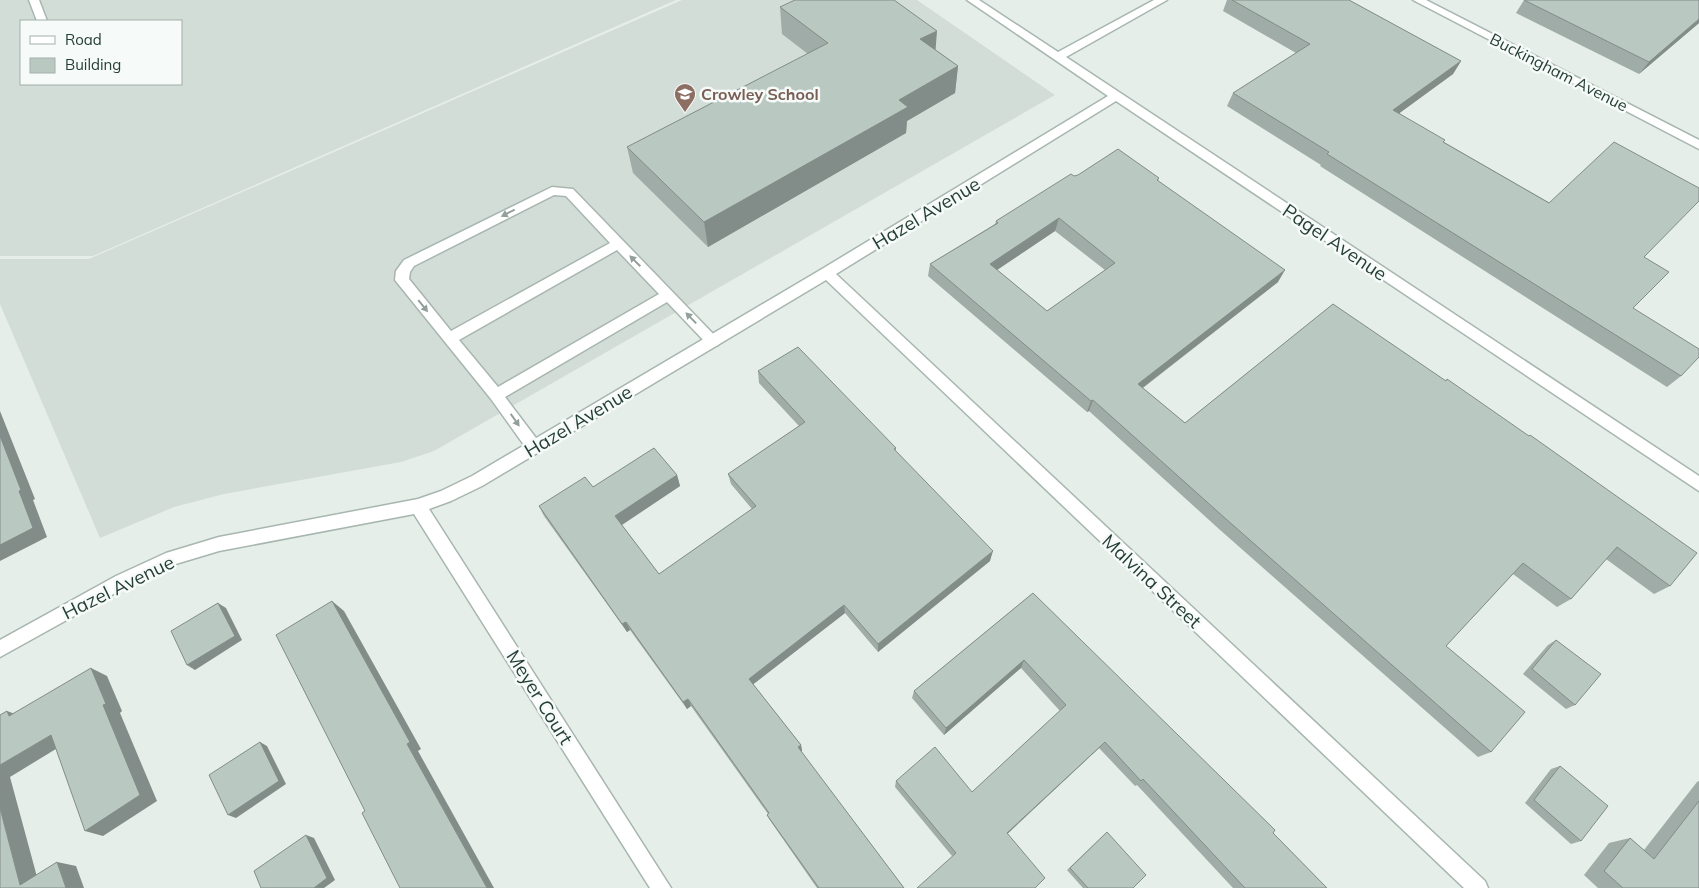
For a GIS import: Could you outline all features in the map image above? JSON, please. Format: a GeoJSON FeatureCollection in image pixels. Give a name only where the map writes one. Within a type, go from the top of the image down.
{"type":"FeatureCollection","features":[{"type":"Feature","properties":{"kind":"street"},"geometry":{"type":"LineString","coordinates":[[34,0],[42,20]]}},
{"type":"Feature","properties":{"kind":"street","name":"Pagel Avenue"},"geometry":{"type":"LineString","coordinates":[[972,0],[1699,484]]}},
{"type":"Feature","properties":{"kind":"street"},"geometry":{"type":"LineString","coordinates":[[1058,57],[1162,0]]}},
{"type":"Feature","properties":{"kind":"street","name":"Buckingham Avenue"},"geometry":{"type":"LineString","coordinates":[[1418,0],[1699,145]]}},
{"type":"Feature","properties":{"kind":"street","name":"Hazel Avenue"},"geometry":{"type":"LineString","coordinates":[[0,649],[122,580],[166,560],[219,544],[418,506],[446,496],[477,481],[827,273],[1116,96]]}},
{"type":"Feature","properties":{"kind":"street"},"geometry":{"type":"LineString","coordinates":[[534,447],[496,395],[402,280],[403,271],[409,263],[552,191],[569,192],[713,341]]}},
{"type":"Feature","properties":{"kind":"street"},"geometry":{"type":"LineString","coordinates":[[450,338],[618,244]]}},
{"type":"Feature","properties":{"kind":"street","name":"Malvina Street"},"geometry":{"type":"LineString","coordinates":[[827,273],[1478,888]]}},
{"type":"Feature","properties":{"kind":"street"},"geometry":{"type":"LineString","coordinates":[[496,395],[670,295]]}},
{"type":"Feature","properties":{"kind":"street","name":"Meyer Court"},"geometry":{"type":"LineString","coordinates":[[418,506],[661,888]]}},
{"type":"Feature","properties":{"kind":"shaded area"},"geometry":{"type":"Polygon","coordinates":[[[0,0],[676,0],[93,256],[0,256],[0,0]]]}},
{"type":"Feature","properties":{"kind":"shaded area"},"geometry":{"type":"Polygon","coordinates":[[[682,0],[917,0],[1055,95],[434,451],[401,462],[224,494],[174,507],[100,538],[0,304],[0,259],[89,259],[682,0]]]}},
{"type":"Feature","properties":{"kind":"building"},"geometry":{"type":"Polygon","coordinates":[[[795,0],[894,0],[937,31],[920,39],[958,66],[899,100],[908,107],[704,222],[627,147],[828,43],[780,7],[795,0]]]}},
{"type":"Feature","properties":{"kind":"building"},"geometry":{"type":"Polygon","coordinates":[[[1232,0],[1349,0],[1461,61],[1393,110],[1445,140],[1443,142],[1549,203],[1614,142],[1699,188],[1699,201],[1644,257],[1669,272],[1633,308],[1699,349],[1699,357],[1681,376],[1233,93],[1310,44],[1232,0]]]}},
{"type":"Feature","properties":{"kind":"building"},"geometry":{"type":"Polygon","coordinates":[[[1524,0],[1699,0],[1699,19],[1649,62],[1524,0]]]}},
{"type":"Feature","properties":{"kind":"building"},"geometry":{"type":"Polygon","coordinates":[[[1118,149],[1159,178],[1157,180],[1285,270],[1138,384],[1185,423],[1333,304],[1446,381],[1447,379],[1530,435],[1697,553],[1670,586],[1617,547],[1571,599],[1523,563],[1446,646],[1525,712],[1491,752],[1093,400],[1091,401],[930,264],[998,223],[996,221],[1071,174],[1074,176],[1118,149]],[[1059,218],[990,264],[1047,311],[1115,263],[1059,218]]]}},
{"type":"Feature","properties":{"kind":"building"},"geometry":{"type":"Polygon","coordinates":[[[798,347],[993,551],[878,644],[844,605],[749,679],[801,745],[798,747],[904,888],[819,888],[767,815],[769,813],[688,699],[683,702],[626,622],[622,624],[539,506],[585,477],[593,487],[654,448],[677,475],[615,516],[659,574],[756,506],[728,474],[805,422],[758,371],[798,347]]]}},
{"type":"Feature","properties":{"kind":"building"},"geometry":{"type":"Polygon","coordinates":[[[0,436],[21,490],[19,491],[33,528],[0,545],[0,436]]]}},
{"type":"Feature","properties":{"kind":"building"},"geometry":{"type":"Polygon","coordinates":[[[1033,593],[1275,830],[1273,833],[1327,888],[1245,888],[1143,779],[1141,781],[1105,742],[1007,833],[1045,878],[1035,888],[917,888],[956,853],[896,781],[935,747],[972,792],[1066,705],[1024,660],[946,728],[914,691],[1033,593]]]}},
{"type":"Feature","properties":{"kind":"building"},"geometry":{"type":"Polygon","coordinates":[[[332,601],[410,742],[407,744],[487,888],[400,888],[362,813],[365,811],[276,635],[332,601]]]}},
{"type":"Feature","properties":{"kind":"building"},"geometry":{"type":"Polygon","coordinates":[[[218,603],[235,636],[187,665],[171,631],[218,603]]]}},
{"type":"Feature","properties":{"kind":"building"},"geometry":{"type":"Polygon","coordinates":[[[1556,640],[1601,674],[1575,705],[1532,669],[1556,640]]]}},
{"type":"Feature","properties":{"kind":"building"},"geometry":{"type":"Polygon","coordinates":[[[91,668],[106,704],[103,705],[140,795],[85,831],[51,735],[0,765],[0,715],[7,711],[9,716],[91,668]]]}},
{"type":"Feature","properties":{"kind":"building"},"geometry":{"type":"Polygon","coordinates":[[[260,742],[279,781],[228,815],[209,775],[260,742]]]}},
{"type":"Feature","properties":{"kind":"building"},"geometry":{"type":"Polygon","coordinates":[[[1560,766],[1608,806],[1581,841],[1534,800],[1560,766]]]}},
{"type":"Feature","properties":{"kind":"building"},"geometry":{"type":"Polygon","coordinates":[[[1699,801],[1699,888],[1623,888],[1604,871],[1630,838],[1654,859],[1699,801]]]}},
{"type":"Feature","properties":{"kind":"building"},"geometry":{"type":"Polygon","coordinates":[[[0,808],[20,885],[57,862],[66,888],[0,888],[0,808]]]}},
{"type":"Feature","properties":{"kind":"building"},"geometry":{"type":"Polygon","coordinates":[[[1107,832],[1146,875],[1133,888],[1088,888],[1070,868],[1107,832]]]}},
{"type":"Feature","properties":{"kind":"building"},"geometry":{"type":"Polygon","coordinates":[[[306,835],[327,878],[314,888],[261,888],[254,871],[306,835]]]}},
{"type":"Feature","properties":{"kind":"place","name":"Crowley School"},"geometry":{"type":"Point","coordinates":[685,113]}}]}
